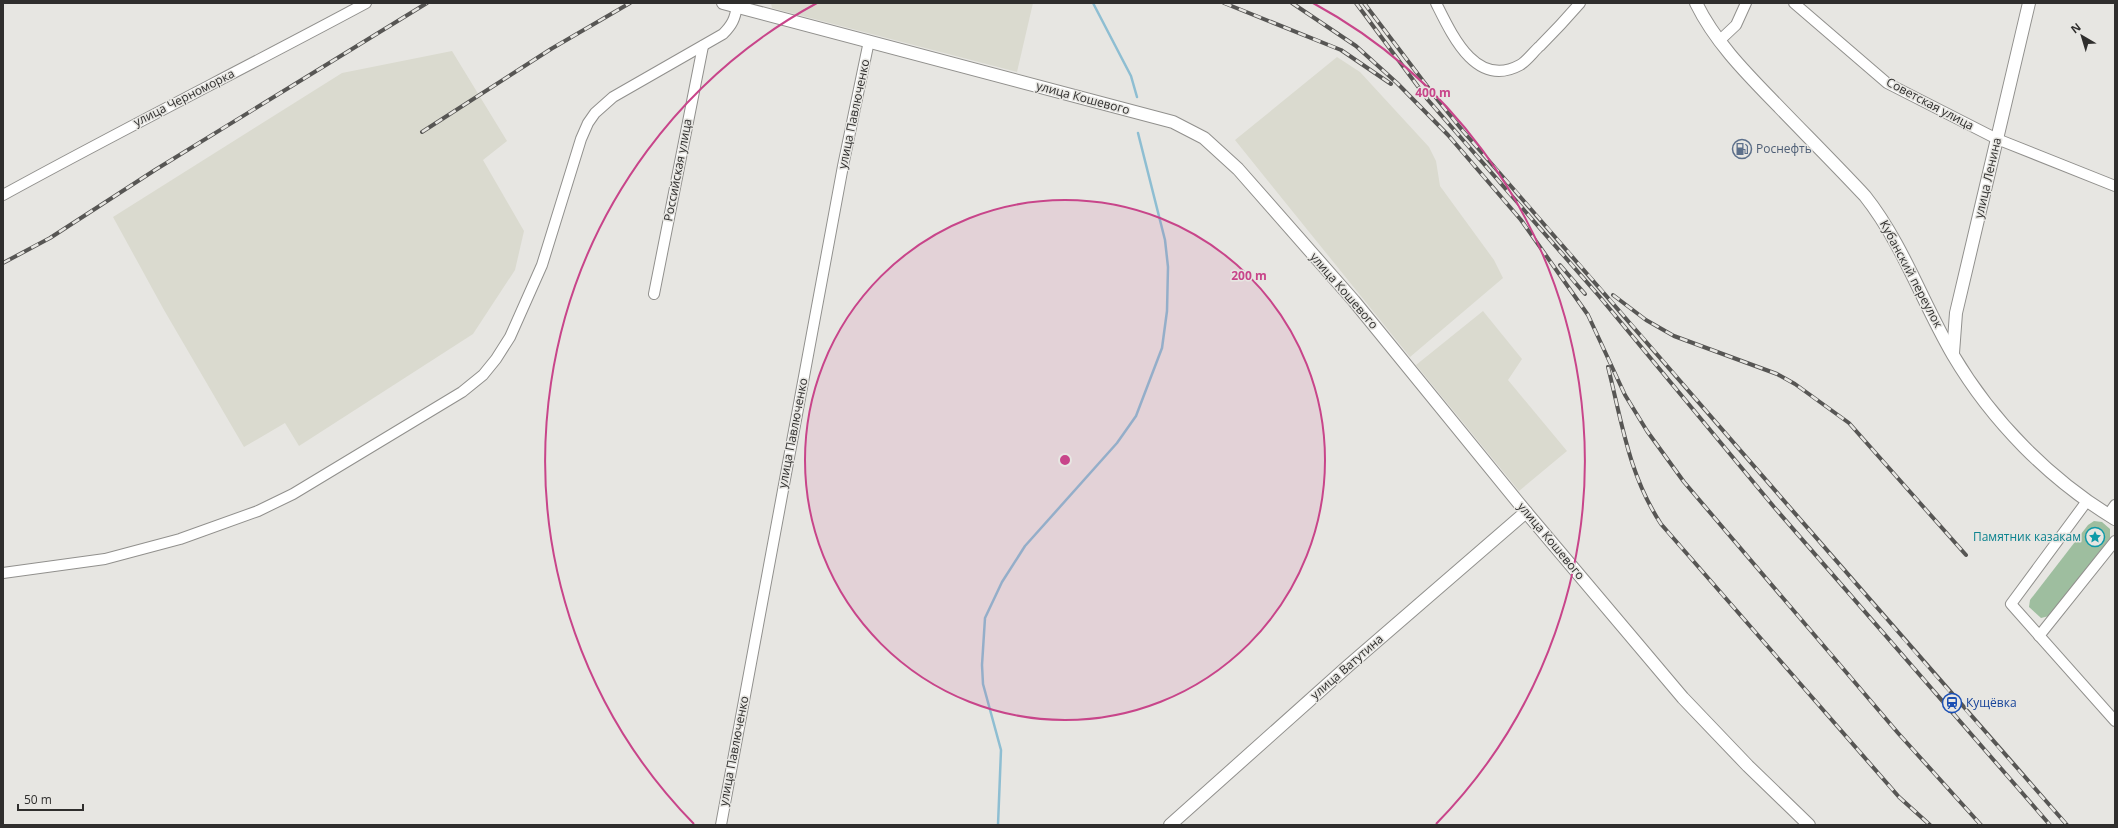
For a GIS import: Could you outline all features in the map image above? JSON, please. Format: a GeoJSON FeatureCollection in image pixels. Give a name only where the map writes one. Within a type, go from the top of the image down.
{"type":"FeatureCollection","features":[{"type":"Feature","properties":{"kind":"street","name":"улица Черноморка"},"geometry":{"type":"LineString","coordinates":[[3,195],[153,114],[267,56],[366,3]]}},
{"type":"Feature","properties":{"kind":"street","name":"улица Кошевого"},"geometry":{"type":"LineString","coordinates":[[723,3],[1173,122],[1204,138],[1238,169],[1354,301],[1526,512],[1683,698],[1748,766],[1809,825]]}},
{"type":"Feature","properties":{"kind":"street"},"geometry":{"type":"LineString","coordinates":[[1436,3],[1451,33],[1462,49],[1473,60],[1492,71],[1504,72],[1522,65],[1566,20],[1580,3]]}},
{"type":"Feature","properties":{"kind":"street","name":"Кубанский переулок"},"geometry":{"type":"LineString","coordinates":[[1696,3],[1704,20],[1719,41],[1758,85],[1865,196],[1880,215],[1896,240],[1953,354],[1979,394],[2011,434],[2048,470],[2087,501],[2113,513]]}},
{"type":"Feature","properties":{"kind":"street"},"geometry":{"type":"LineString","coordinates":[[1719,41],[1736,25],[1746,3]]}},
{"type":"Feature","properties":{"kind":"street","name":"Советская улица"},"geometry":{"type":"LineString","coordinates":[[1794,3],[1887,83],[1997,139],[2115,186]]}},
{"type":"Feature","properties":{"kind":"street","name":"улица Ленина"},"geometry":{"type":"LineString","coordinates":[[1953,354],[1956,313],[2029,3]]}},
{"type":"Feature","properties":{"kind":"street"},"geometry":{"type":"LineString","coordinates":[[3,573],[105,559],[180,539],[258,511],[294,494],[462,392],[483,375],[496,359],[510,337],[542,265],[580,140],[588,123],[602,106],[613,97],[703,46],[731,26],[735,18],[737,6]]}},
{"type":"Feature","properties":{"kind":"street","name":"улица Павлюченко"},"geometry":{"type":"LineString","coordinates":[[721,825],[842,174],[869,41]]}},
{"type":"Feature","properties":{"kind":"street","name":"Российская улица"},"geometry":{"type":"LineString","coordinates":[[654,294],[703,46]]}},
{"type":"Feature","properties":{"kind":"street"},"geometry":{"type":"LineString","coordinates":[[2087,501],[2011,604],[2115,722]]}},
{"type":"Feature","properties":{"kind":"street","name":"улица Ватутина"},"geometry":{"type":"LineString","coordinates":[[1170,825],[1348,666],[1526,512]]}},
{"type":"Feature","properties":{"kind":"street"},"geometry":{"type":"LineString","coordinates":[[2039,636],[2115,541]]}},
{"type":"Feature","properties":{"kind":"shaded area"},"geometry":{"type":"Polygon","coordinates":[[[771,3],[1033,3],[1017,72],[772,8],[771,3]]]}},
{"type":"Feature","properties":{"kind":"shaded area"},"geometry":{"type":"Polygon","coordinates":[[[452,51],[507,141],[483,160],[524,231],[515,270],[473,334],[299,446],[285,423],[244,447],[164,310],[113,217],[342,73],[452,51]]]}},
{"type":"Feature","properties":{"kind":"shaded area"},"geometry":{"type":"Polygon","coordinates":[[[1337,57],[1360,72],[1429,147],[1436,161],[1440,186],[1494,260],[1503,278],[1410,357],[1235,140],[1337,57]]]}},
{"type":"Feature","properties":{"kind":"shaded area"},"geometry":{"type":"Polygon","coordinates":[[[1483,311],[1522,359],[1508,380],[1567,451],[1519,491],[1416,365],[1483,311]]]}},
{"type":"Feature","properties":{"kind":"green space"},"geometry":{"type":"Polygon","coordinates":[[[2094,521],[2102,522],[2110,529],[2110,538],[2049,616],[2041,618],[2029,607],[2030,600],[2088,525],[2094,521]]]}},
{"type":"Feature","properties":{"kind":"waterway"},"geometry":{"type":"LineString","coordinates":[[1093,3],[1131,76],[1137,97]]}},
{"type":"Feature","properties":{"kind":"waterway"},"geometry":{"type":"LineString","coordinates":[[998,825],[1001,750],[983,684],[982,665],[985,618],[1002,582],[1025,546],[1117,443],[1136,416],[1162,348],[1167,311],[1168,267],[1165,240],[1138,133]]}},
{"type":"Feature","properties":{"kind":"railway"},"geometry":{"type":"LineString","coordinates":[[3,263],[50,238],[155,170],[427,3]]}},
{"type":"Feature","properties":{"kind":"railway"},"geometry":{"type":"LineString","coordinates":[[422,132],[551,49],[630,3]]}},
{"type":"Feature","properties":{"kind":"railway"},"geometry":{"type":"LineString","coordinates":[[1224,3],[1341,50],[1391,84]]}},
{"type":"Feature","properties":{"kind":"railway"},"geometry":{"type":"LineString","coordinates":[[1292,3],[1356,46],[1397,83],[1448,135],[1521,220],[1588,315],[1625,395],[1647,431],[1684,482],[1898,733],[1981,825]]}},
{"type":"Feature","properties":{"kind":"railway"},"geometry":{"type":"LineString","coordinates":[[1356,3],[1428,100],[1599,296],[1774,507],[2050,825]]}},
{"type":"Feature","properties":{"kind":"railway"},"geometry":{"type":"LineString","coordinates":[[1364,3],[1463,131],[2067,825]]}},
{"type":"Feature","properties":{"kind":"railway"},"geometry":{"type":"LineString","coordinates":[[1560,265],[1585,294]]}},
{"type":"Feature","properties":{"kind":"railway"},"geometry":{"type":"LineString","coordinates":[[1613,295],[1646,320],[1674,336],[1777,374],[1795,384],[1849,423],[1966,555]]}},
{"type":"Feature","properties":{"kind":"railway"},"geometry":{"type":"LineString","coordinates":[[1608,367],[1622,428],[1634,468],[1641,487],[1661,524],[1899,797],[1930,825]]}},
{"type":"Feature","properties":{"kind":"place","name":"Роснефть"},"geometry":{"type":"Point","coordinates":[1742,149]}},
{"type":"Feature","properties":{"kind":"place","name":"Памятник казакам"},"geometry":{"type":"Point","coordinates":[2095,537]}},
{"type":"Feature","properties":{"kind":"place","name":"Кущёвка"},"geometry":{"type":"Point","coordinates":[1952,703]}}]}
